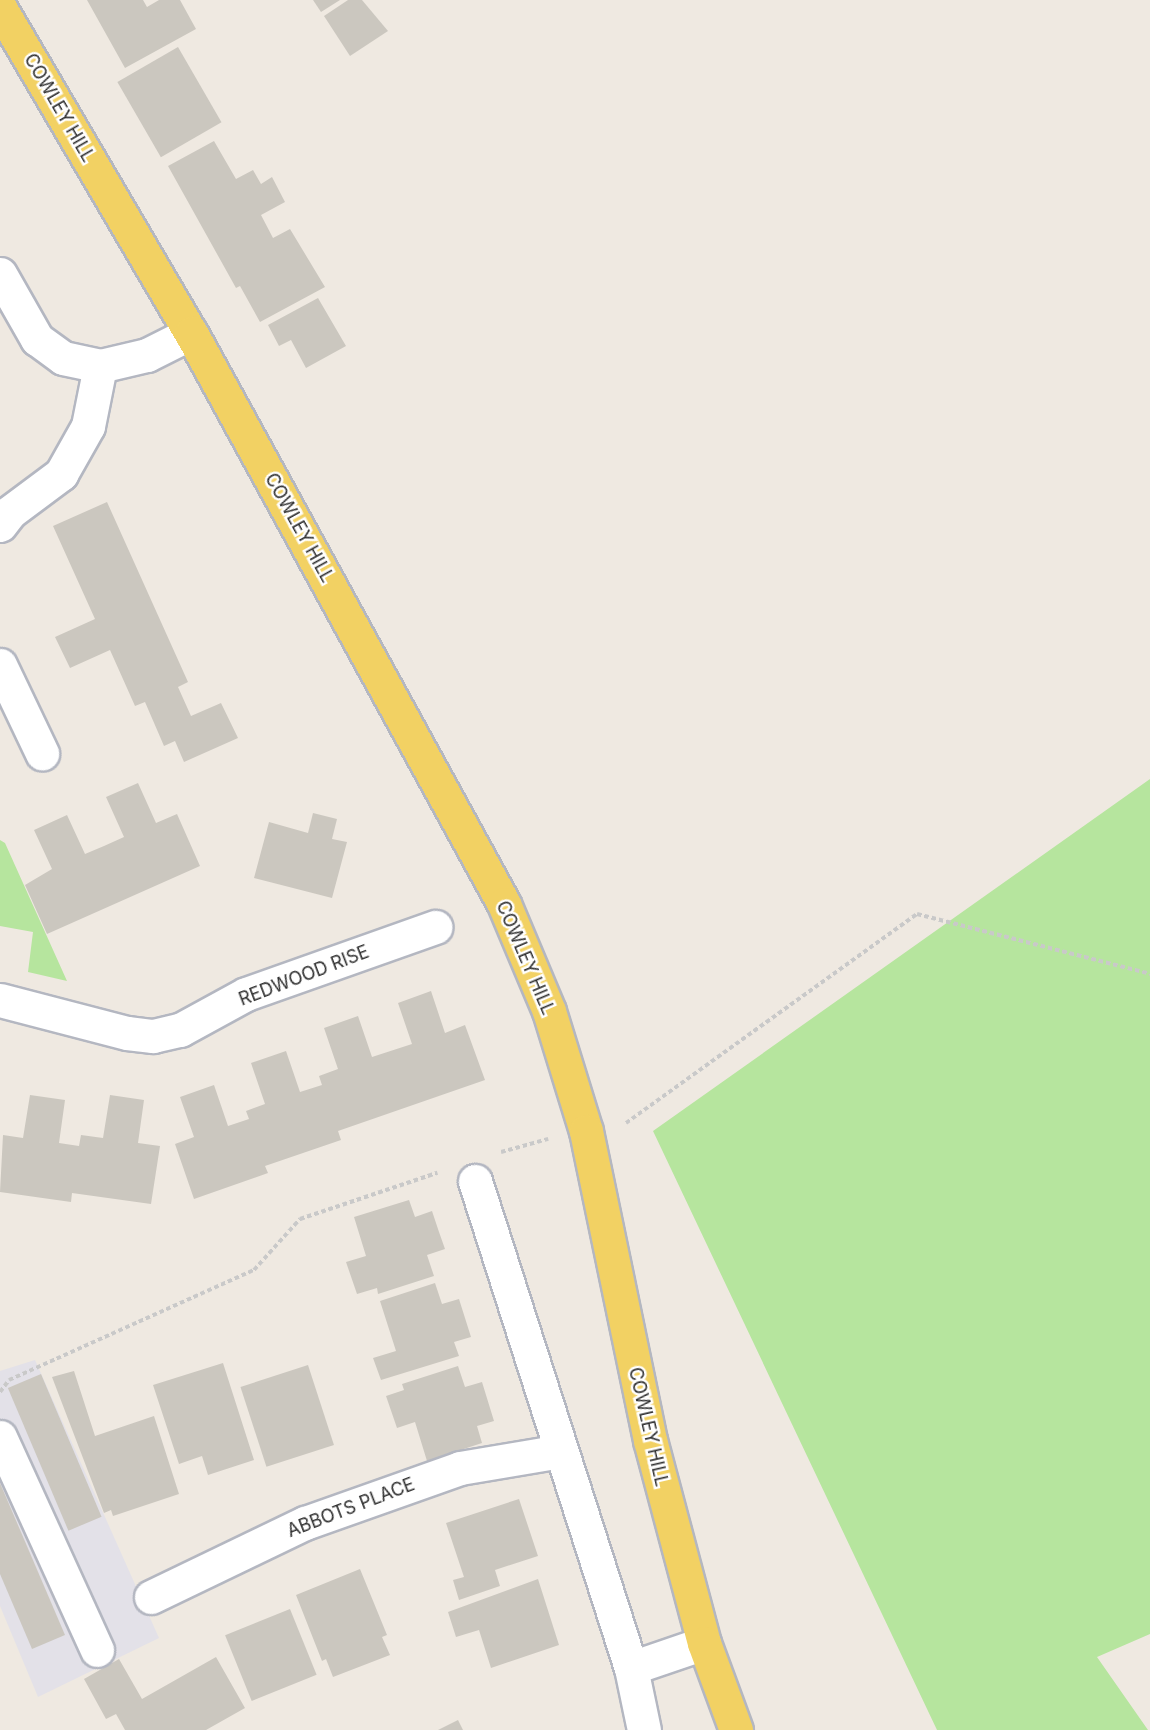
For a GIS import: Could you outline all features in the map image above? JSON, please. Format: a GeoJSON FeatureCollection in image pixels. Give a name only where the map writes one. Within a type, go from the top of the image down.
{"type":"FeatureCollection","features":[{"type":"Feature","properties":{"kind":"main road","name":"COWLEY HILL"},"geometry":{"type":"LineString","coordinates":[[0,8],[190,333],[504,904],[549,1011],[585,1131],[650,1440],[704,1643],[736,1730]]}},
{"type":"Feature","properties":{"kind":"street"},"geometry":{"type":"LineString","coordinates":[[0,274],[38,339],[63,358],[100,366],[147,355],[190,333]]}},
{"type":"Feature","properties":{"kind":"street"},"geometry":{"type":"LineString","coordinates":[[0,525],[10,512],[61,474],[88,426],[100,366]]}},
{"type":"Feature","properties":{"kind":"street"},"geometry":{"type":"LineString","coordinates":[[0,665],[42,753]]}},
{"type":"Feature","properties":{"kind":"street","name":"REDWOOD RISE"},"geometry":{"type":"LineString","coordinates":[[0,1000],[127,1033],[153,1035],[180,1030],[246,994],[435,927]]}},
{"type":"Feature","properties":{"kind":"street"},"geometry":{"type":"LineString","coordinates":[[482,1169],[560,1451],[631,1668],[644,1730]]}},
{"type":"Feature","properties":{"kind":"street"},"geometry":{"type":"LineString","coordinates":[[0,1437],[98,1650]]}},
{"type":"Feature","properties":{"kind":"street","name":"ABBOTS PLACE"},"geometry":{"type":"LineString","coordinates":[[152,1597],[316,1519],[460,1468],[560,1451]]}},
{"type":"Feature","properties":{"kind":"street"},"geometry":{"type":"LineString","coordinates":[[631,1668],[704,1643]]}},
{"type":"Feature","properties":{"kind":"path"},"geometry":{"type":"LineString","coordinates":[[482,1169],[585,1131],[633,1122],[917,914],[1150,974]]}},
{"type":"Feature","properties":{"kind":"path"},"geometry":{"type":"LineString","coordinates":[[0,1392],[9,1380],[254,1270],[300,1219],[444,1171]]}},
{"type":"Feature","properties":{"kind":"shaded area"},"geometry":{"type":"Polygon","coordinates":[[[35,1360],[159,1638],[38,1697],[0,1606],[0,1371],[35,1360]]]}},
{"type":"Feature","properties":{"kind":"green space"},"geometry":{"type":"Polygon","coordinates":[[[1150,779],[1150,1634],[1097,1657],[1148,1730],[937,1730],[653,1131],[1150,779]]]}},
{"type":"Feature","properties":{"kind":"green space"},"geometry":{"type":"Polygon","coordinates":[[[0,840],[5,843],[67,981],[28,972],[33,932],[0,926],[0,840]]]}},
{"type":"Feature","properties":{"kind":"building"},"geometry":{"type":"Polygon","coordinates":[[[87,0],[143,0],[147,7],[159,0],[180,0],[196,29],[125,68],[87,0]]]}},
{"type":"Feature","properties":{"kind":"building"},"geometry":{"type":"Polygon","coordinates":[[[313,0],[340,0],[321,12],[313,0]]]}},
{"type":"Feature","properties":{"kind":"building"},"geometry":{"type":"Polygon","coordinates":[[[348,0],[362,0],[388,31],[350,56],[324,16],[348,0]]]}},
{"type":"Feature","properties":{"kind":"building"},"geometry":{"type":"Polygon","coordinates":[[[178,47],[222,122],[161,157],[117,82],[178,47]]]}},
{"type":"Feature","properties":{"kind":"building"},"geometry":{"type":"Polygon","coordinates":[[[214,141],[236,179],[253,170],[261,184],[272,177],[285,202],[261,215],[273,238],[290,229],[325,287],[260,322],[240,286],[236,288],[168,166],[214,141]]]}},
{"type":"Feature","properties":{"kind":"building"},"geometry":{"type":"Polygon","coordinates":[[[318,298],[346,346],[306,368],[291,340],[279,346],[268,325],[318,298]]]}},
{"type":"Feature","properties":{"kind":"building"},"geometry":{"type":"Polygon","coordinates":[[[107,502],[188,682],[178,687],[191,716],[221,703],[238,738],[184,762],[175,741],[164,746],[145,702],[135,706],[110,650],[70,668],[55,637],[95,619],[53,526],[107,502]]]}},
{"type":"Feature","properties":{"kind":"building"},"geometry":{"type":"Polygon","coordinates":[[[138,783],[156,823],[177,814],[200,866],[47,934],[25,885],[52,869],[34,830],[67,815],[85,854],[124,837],[106,797],[138,783]]]}},
{"type":"Feature","properties":{"kind":"building"},"geometry":{"type":"Polygon","coordinates":[[[313,813],[337,819],[332,839],[347,842],[332,898],[254,878],[269,822],[308,833],[313,813]]]}},
{"type":"Feature","properties":{"kind":"building"},"geometry":{"type":"Polygon","coordinates":[[[431,991],[445,1033],[465,1025],[485,1080],[338,1131],[341,1140],[265,1166],[268,1173],[194,1199],[175,1144],[194,1137],[180,1097],[214,1085],[228,1126],[249,1119],[246,1111],[265,1104],[251,1063],[286,1051],[300,1092],[322,1085],[319,1076],[338,1069],[324,1028],[358,1016],[372,1057],[412,1044],[398,1003],[431,991]]]}},
{"type":"Feature","properties":{"kind":"building"},"geometry":{"type":"Polygon","coordinates":[[[30,1095],[65,1100],[59,1143],[79,1146],[81,1135],[103,1138],[110,1095],[144,1100],[138,1143],[160,1146],[151,1204],[72,1193],[71,1202],[0,1192],[3,1135],[23,1138],[30,1095]]]}},
{"type":"Feature","properties":{"kind":"building"},"geometry":{"type":"Polygon","coordinates":[[[409,1200],[415,1217],[432,1211],[445,1249],[427,1255],[434,1276],[378,1294],[377,1288],[357,1294],[346,1262],[366,1256],[354,1217],[409,1200]]]}},
{"type":"Feature","properties":{"kind":"building"},"geometry":{"type":"Polygon","coordinates":[[[435,1283],[442,1304],[459,1299],[471,1337],[454,1342],[459,1356],[381,1380],[373,1358],[396,1351],[380,1301],[435,1283]]]}},
{"type":"Feature","properties":{"kind":"building"},"geometry":{"type":"Polygon","coordinates":[[[223,1363],[254,1460],[208,1475],[202,1456],[179,1464],[153,1385],[223,1363]]]}},
{"type":"Feature","properties":{"kind":"building"},"geometry":{"type":"Polygon","coordinates":[[[308,1365],[334,1445],[266,1467],[240,1387],[308,1365]]]}},
{"type":"Feature","properties":{"kind":"building"},"geometry":{"type":"Polygon","coordinates":[[[458,1366],[465,1387],[482,1382],[494,1421],[477,1426],[482,1443],[427,1461],[415,1422],[397,1428],[386,1396],[404,1390],[402,1384],[458,1366]]]}},
{"type":"Feature","properties":{"kind":"building"},"geometry":{"type":"Polygon","coordinates":[[[74,1371],[95,1436],[154,1416],[179,1494],[113,1516],[111,1510],[104,1513],[52,1377],[74,1371]]]}},
{"type":"Feature","properties":{"kind":"building"},"geometry":{"type":"Polygon","coordinates":[[[41,1374],[102,1517],[68,1531],[8,1388],[41,1374]]]}},
{"type":"Feature","properties":{"kind":"building"},"geometry":{"type":"Polygon","coordinates":[[[0,1483],[65,1635],[32,1649],[0,1574],[0,1483]]]}},
{"type":"Feature","properties":{"kind":"building"},"geometry":{"type":"Polygon","coordinates":[[[519,1499],[538,1556],[495,1570],[500,1586],[459,1600],[453,1580],[464,1577],[446,1523],[519,1499]]]}},
{"type":"Feature","properties":{"kind":"building"},"geometry":{"type":"Polygon","coordinates":[[[360,1569],[387,1635],[382,1637],[390,1655],[333,1677],[326,1659],[322,1661],[296,1595],[360,1569]]]}},
{"type":"Feature","properties":{"kind":"building"},"geometry":{"type":"Polygon","coordinates":[[[538,1579],[559,1645],[491,1668],[479,1630],[456,1637],[448,1612],[538,1579]]]}},
{"type":"Feature","properties":{"kind":"building"},"geometry":{"type":"Polygon","coordinates":[[[290,1609],[317,1675],[252,1701],[225,1635],[290,1609]]]}},
{"type":"Feature","properties":{"kind":"building"},"geometry":{"type":"Polygon","coordinates":[[[216,1657],[245,1708],[206,1730],[125,1730],[116,1714],[106,1719],[84,1679],[119,1659],[142,1699],[216,1657]]]}},
{"type":"Feature","properties":{"kind":"building"},"geometry":{"type":"Polygon","coordinates":[[[458,1720],[463,1730],[438,1730],[458,1720]]]}}]}
